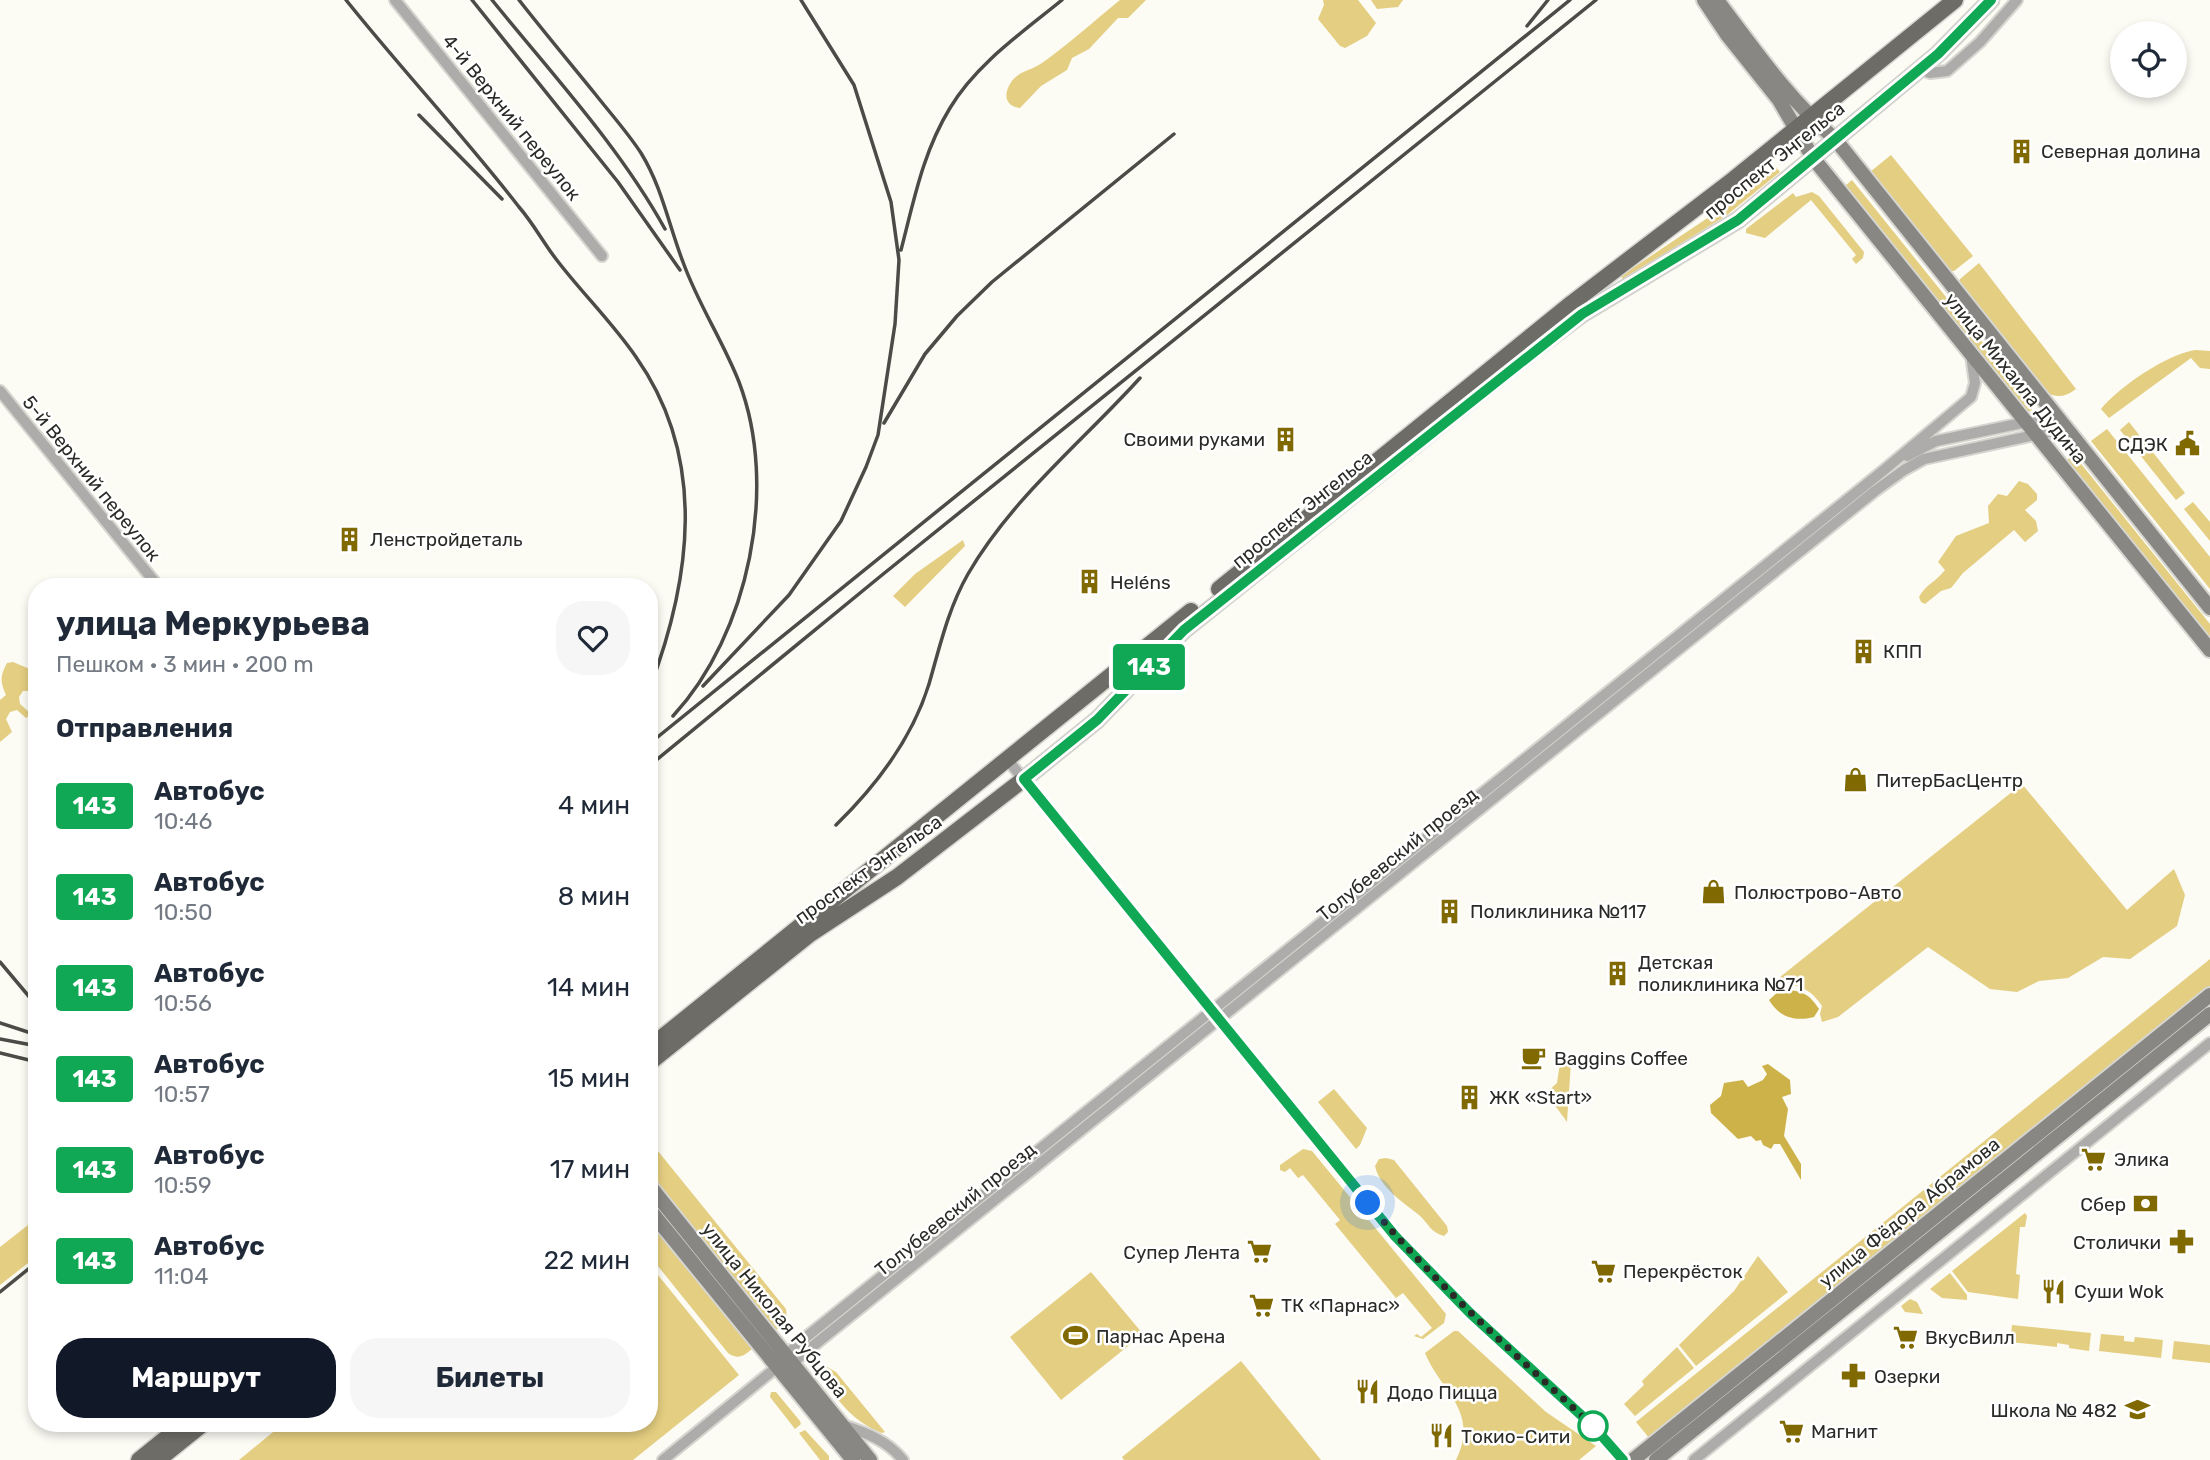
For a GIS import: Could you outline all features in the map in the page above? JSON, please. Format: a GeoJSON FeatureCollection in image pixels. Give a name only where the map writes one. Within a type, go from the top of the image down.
{"type":"FeatureCollection","features":[{"type":"Feature","properties":{"kind":"main road","name":"проспект Энгельса"},"geometry":{"type":"LineString","coordinates":[[658,1041],[1572,303],[1955,0]]}},
{"type":"Feature","properties":{"kind":"main road","name":"проспект Энгельса"},"geometry":{"type":"LineString","coordinates":[[658,1056],[810,934],[897,877],[1024,779],[1097,720],[1184,630],[1529,354],[1582,314],[1738,220],[1938,54],[1991,0]]}},
{"type":"Feature","properties":{"kind":"main road"},"geometry":{"type":"LineString","coordinates":[[139,1460],[174,1432]]}},
{"type":"Feature","properties":{"kind":"main road"},"geometry":{"type":"LineString","coordinates":[[158,1460],[193,1432]]}},
{"type":"Feature","properties":{"kind":"street","name":"4-й Верхний переулок"},"geometry":{"type":"LineString","coordinates":[[395,0],[603,256]]}},
{"type":"Feature","properties":{"kind":"street"},"geometry":{"type":"LineString","coordinates":[[1704,0],[1803,122]]}},
{"type":"Feature","properties":{"kind":"street"},"geometry":{"type":"LineString","coordinates":[[1717,0],[1788,94],[1803,122]]}},
{"type":"Feature","properties":{"kind":"street"},"geometry":{"type":"LineString","coordinates":[[1919,69],[1930,74],[1947,71],[1980,42],[2017,0]]}},
{"type":"Feature","properties":{"kind":"street","name":"улица Михаила Дудина"},"geometry":{"type":"LineString","coordinates":[[1803,122],[1835,139],[2210,608]]}},
{"type":"Feature","properties":{"kind":"street","name":"улица Михаила Дудина"},"geometry":{"type":"LineString","coordinates":[[1803,122],[1813,158],[2210,650]]}},
{"type":"Feature","properties":{"kind":"street","name":"Толубеевский проезд"},"geometry":{"type":"LineString","coordinates":[[663,1460],[1884,470],[1970,397],[1975,383],[1970,352]]}},
{"type":"Feature","properties":{"kind":"street","name":"5-й Верхний переулок"},"geometry":{"type":"LineString","coordinates":[[0,391],[152,578]]}},
{"type":"Feature","properties":{"kind":"street","name":"Толубеевский проезд"},"geometry":{"type":"LineString","coordinates":[[1884,470],[1936,441],[2027,422],[2055,412]]}},
{"type":"Feature","properties":{"kind":"street","name":"Толубеевский проезд"},"geometry":{"type":"LineString","coordinates":[[1216,1014],[1904,470],[1940,454],[2067,428]]}},
{"type":"Feature","properties":{"kind":"street"},"geometry":{"type":"LineString","coordinates":[[1007,759],[1395,1236],[1470,1313],[1593,1426],[1623,1460]]}},
{"type":"Feature","properties":{"kind":"street","name":"улица Фёдора Абрамова"},"geometry":{"type":"LineString","coordinates":[[1633,1460],[2210,995]]}},
{"type":"Feature","properties":{"kind":"street","name":"улица Фёдора Абрамова"},"geometry":{"type":"LineString","coordinates":[[1657,1460],[2210,1014]]}},
{"type":"Feature","properties":{"kind":"street"},"geometry":{"type":"LineString","coordinates":[[1694,1460],[2210,1043]]}},
{"type":"Feature","properties":{"kind":"street","name":"улица Николая Рубцова"},"geometry":{"type":"LineString","coordinates":[[658,1197],[785,1361],[853,1460]]}},
{"type":"Feature","properties":{"kind":"street","name":"улица Николая Рубцова"},"geometry":{"type":"LineString","coordinates":[[658,1219],[870,1460]]}},
{"type":"Feature","properties":{"kind":"street"},"geometry":{"type":"LineString","coordinates":[[841,1424],[882,1440],[894,1449],[902,1460]]}},
{"type":"Feature","properties":{"kind":"shaded area"},"geometry":{"type":"Polygon","coordinates":[[[1120,0],[1146,0],[1128,18],[1118,18],[1089,49],[1072,58],[1067,70],[1041,86],[1020,108],[1009,103],[1007,93],[1016,76],[1052,56],[1120,0]]]}},
{"type":"Feature","properties":{"kind":"shaded area"},"geometry":{"type":"Polygon","coordinates":[[[1323,0],[1358,0],[1376,23],[1367,36],[1345,48],[1340,46],[1318,19],[1324,5],[1323,0]]]}},
{"type":"Feature","properties":{"kind":"shaded area"},"geometry":{"type":"Polygon","coordinates":[[[1371,0],[1403,0],[1398,7],[1377,9],[1371,0]]]}},
{"type":"Feature","properties":{"kind":"shaded area"},"geometry":{"type":"Polygon","coordinates":[[[1891,155],[1973,256],[1954,271],[1950,271],[1870,172],[1891,155]]]}},
{"type":"Feature","properties":{"kind":"shaded area"},"geometry":{"type":"Polygon","coordinates":[[[1775,166],[1780,172],[1727,215],[1623,280],[1621,276],[1721,209],[1775,166]]]}},
{"type":"Feature","properties":{"kind":"shaded area"},"geometry":{"type":"Polygon","coordinates":[[[1852,180],[2032,404],[2032,410],[2028,412],[2024,409],[1845,186],[1852,180]]]}},
{"type":"Feature","properties":{"kind":"shaded area"},"geometry":{"type":"Polygon","coordinates":[[[1812,192],[1819,196],[1864,252],[1863,258],[1856,264],[1852,259],[1856,255],[1811,200],[1765,238],[1746,233],[1746,229],[1793,193],[1796,197],[1812,192]]]}},
{"type":"Feature","properties":{"kind":"shaded area"},"geometry":{"type":"Polygon","coordinates":[[[1979,263],[2076,389],[2062,396],[2047,393],[1959,282],[1979,263]]]}},
{"type":"Feature","properties":{"kind":"shaded area"},"geometry":{"type":"Polygon","coordinates":[[[2195,350],[2210,351],[2210,369],[2200,368],[2191,358],[2109,418],[2101,409],[2144,373],[2171,358],[2195,350]]]}},
{"type":"Feature","properties":{"kind":"shaded area"},"geometry":{"type":"Polygon","coordinates":[[[2129,422],[2185,493],[2176,500],[2120,430],[2129,422]]]}},
{"type":"Feature","properties":{"kind":"shaded area"},"geometry":{"type":"Polygon","coordinates":[[[2107,429],[2210,557],[2210,589],[2091,441],[2107,429]]]}},
{"type":"Feature","properties":{"kind":"shaded area"},"geometry":{"type":"Polygon","coordinates":[[[2074,455],[2210,624],[2210,638],[2067,460],[2074,455]]]}},
{"type":"Feature","properties":{"kind":"shaded area"},"geometry":{"type":"Polygon","coordinates":[[[2019,481],[2028,484],[2037,494],[2037,500],[2025,510],[2036,521],[2038,531],[2025,542],[2014,530],[1963,573],[1951,588],[1941,591],[1925,604],[1921,602],[1921,593],[1945,570],[1938,562],[1956,536],[1989,523],[1988,506],[1998,494],[2007,496],[2019,481]]]}},
{"type":"Feature","properties":{"kind":"shaded area"},"geometry":{"type":"Polygon","coordinates":[[[2193,502],[2210,522],[2210,541],[2184,509],[2193,502]]]}},
{"type":"Feature","properties":{"kind":"shaded area"},"geometry":{"type":"Polygon","coordinates":[[[963,540],[965,546],[905,607],[893,596],[915,574],[963,540]]]}},
{"type":"Feature","properties":{"kind":"shaded area"},"geometry":{"type":"Polygon","coordinates":[[[13,662],[28,668],[28,691],[23,691],[19,697],[20,704],[28,711],[28,717],[26,718],[17,710],[10,712],[6,719],[12,732],[0,742],[0,700],[6,695],[2,675],[7,663],[13,662]]]}},
{"type":"Feature","properties":{"kind":"shaded area"},"geometry":{"type":"Polygon","coordinates":[[[2022,784],[2127,910],[2174,869],[2185,895],[2177,926],[2130,959],[2103,957],[2068,978],[2039,981],[2017,992],[1990,989],[1928,947],[1838,1017],[1822,1022],[1822,1006],[1816,998],[1780,977],[2022,784]]]}},
{"type":"Feature","properties":{"kind":"shaded area"},"geometry":{"type":"Polygon","coordinates":[[[2210,959],[2210,988],[1650,1439],[1636,1422],[2210,959]]]}},
{"type":"Feature","properties":{"kind":"shaded area"},"geometry":{"type":"Polygon","coordinates":[[[1780,990],[1798,992],[1811,999],[1819,1009],[1814,1017],[1788,1017],[1778,1011],[1769,1000],[1780,990]]]}},
{"type":"Feature","properties":{"kind":"shaded area"},"geometry":{"type":"Polygon","coordinates":[[[1571,1062],[1567,1122],[1546,1093],[1557,1083],[1560,1063],[1571,1062]]]}},
{"type":"Feature","properties":{"kind":"shaded area"},"geometry":{"type":"Polygon","coordinates":[[[1768,1064],[1790,1080],[1791,1094],[1782,1097],[1788,1109],[1784,1136],[1801,1164],[1801,1180],[1780,1144],[1774,1144],[1771,1149],[1751,1136],[1738,1139],[1711,1113],[1710,1105],[1721,1096],[1724,1083],[1743,1080],[1748,1087],[1763,1080],[1767,1074],[1762,1066],[1768,1064]]]}},
{"type":"Feature","properties":{"kind":"shaded area"},"geometry":{"type":"Polygon","coordinates":[[[1334,1089],[1367,1128],[1356,1149],[1318,1102],[1334,1089]]]}},
{"type":"Feature","properties":{"kind":"shaded area"},"geometry":{"type":"Polygon","coordinates":[[[1303,1149],[1312,1151],[1446,1314],[1444,1323],[1423,1339],[1414,1336],[1417,1334],[1421,1337],[1432,1328],[1403,1293],[1396,1298],[1335,1224],[1340,1220],[1303,1175],[1298,1178],[1290,1168],[1285,1172],[1280,1170],[1280,1165],[1303,1149]]]}},
{"type":"Feature","properties":{"kind":"shaded area"},"geometry":{"type":"Polygon","coordinates":[[[658,1151],[786,1309],[787,1319],[776,1330],[658,1185],[658,1151]]]}},
{"type":"Feature","properties":{"kind":"shaded area"},"geometry":{"type":"Polygon","coordinates":[[[1379,1159],[1394,1160],[1447,1226],[1448,1232],[1444,1236],[1433,1230],[1382,1181],[1375,1166],[1379,1159]]]}},
{"type":"Feature","properties":{"kind":"shaded area"},"geometry":{"type":"Polygon","coordinates":[[[2025,1213],[2025,1227],[2020,1227],[2016,1274],[2020,1275],[2018,1299],[1968,1292],[1952,1271],[2025,1213]]]}},
{"type":"Feature","properties":{"kind":"shaded area"},"geometry":{"type":"Polygon","coordinates":[[[28,1225],[28,1263],[0,1285],[0,1247],[28,1225]]]}},
{"type":"Feature","properties":{"kind":"shaded area"},"geometry":{"type":"Polygon","coordinates":[[[658,1233],[752,1349],[738,1357],[728,1353],[658,1266],[658,1233]]]}},
{"type":"Feature","properties":{"kind":"shaded area"},"geometry":{"type":"Polygon","coordinates":[[[1758,1256],[1788,1292],[1696,1366],[1679,1345],[1734,1291],[1758,1256]]]}},
{"type":"Feature","properties":{"kind":"shaded area","name":"Парнас Арена"},"geometry":{"type":"Polygon","coordinates":[[[1091,1272],[1143,1334],[1061,1400],[1010,1337],[1091,1272]]]}},
{"type":"Feature","properties":{"kind":"shaded area"},"geometry":{"type":"Polygon","coordinates":[[[1950,1273],[1967,1295],[1967,1300],[1942,1298],[1930,1289],[1950,1273]]]}},
{"type":"Feature","properties":{"kind":"shaded area"},"geometry":{"type":"Polygon","coordinates":[[[658,1275],[739,1375],[633,1460],[239,1460],[273,1432],[658,1432],[658,1275]]]}},
{"type":"Feature","properties":{"kind":"shaded area"},"geometry":{"type":"Polygon","coordinates":[[[1910,1299],[1917,1302],[1923,1314],[1905,1312],[1901,1306],[1910,1299]]]}},
{"type":"Feature","properties":{"kind":"shaded area"},"geometry":{"type":"Polygon","coordinates":[[[2012,1325],[2091,1333],[2089,1351],[2057,1343],[2057,1347],[2010,1342],[2012,1325]]]}},
{"type":"Feature","properties":{"kind":"shaded area"},"geometry":{"type":"Polygon","coordinates":[[[1454,1331],[1458,1331],[1546,1412],[1596,1446],[1579,1460],[1456,1460],[1464,1428],[1461,1415],[1425,1353],[1454,1331]]]}},
{"type":"Feature","properties":{"kind":"shaded area"},"geometry":{"type":"Polygon","coordinates":[[[2101,1334],[2124,1336],[2124,1341],[2134,1342],[2135,1337],[2163,1340],[2161,1358],[2099,1351],[2101,1334]]]}},
{"type":"Feature","properties":{"kind":"shaded area"},"geometry":{"type":"Polygon","coordinates":[[[2174,1341],[2210,1345],[2210,1363],[2172,1359],[2174,1341]]]}},
{"type":"Feature","properties":{"kind":"shaded area"},"geometry":{"type":"Polygon","coordinates":[[[1677,1347],[1694,1368],[1635,1416],[1624,1404],[1644,1385],[1642,1381],[1677,1347]]]}},
{"type":"Feature","properties":{"kind":"shaded area"},"geometry":{"type":"Polygon","coordinates":[[[1241,1361],[1321,1460],[1124,1460],[1122,1457],[1241,1361]]]}},
{"type":"Feature","properties":{"kind":"shaded area"},"geometry":{"type":"Polygon","coordinates":[[[827,1367],[836,1372],[885,1432],[861,1422],[845,1408],[817,1372],[827,1367]]]}},
{"type":"Feature","properties":{"kind":"shaded area"},"geometry":{"type":"Polygon","coordinates":[[[771,1392],[776,1392],[800,1421],[801,1424],[795,1429],[770,1397],[771,1392]]]}},
{"type":"Feature","properties":{"kind":"shaded area"},"geometry":{"type":"Polygon","coordinates":[[[805,1430],[829,1456],[829,1460],[820,1460],[799,1433],[805,1430]]]}},
{"type":"Feature","properties":{"kind":"railway"},"geometry":{"type":"LineString","coordinates":[[346,0],[524,213],[556,259],[627,344],[659,396],[674,437],[683,478],[685,520],[675,606],[658,663]]}},
{"type":"Feature","properties":{"kind":"railway"},"geometry":{"type":"LineString","coordinates":[[472,0],[618,182],[680,270]]}},
{"type":"Feature","properties":{"kind":"railway"},"geometry":{"type":"LineString","coordinates":[[492,0],[606,140],[647,198],[665,229]]}},
{"type":"Feature","properties":{"kind":"railway"},"geometry":{"type":"LineString","coordinates":[[519,0],[641,153],[660,193],[689,278],[739,382],[751,423],[756,467],[756,512],[750,558],[738,602],[721,644],[699,682],[673,716]]}},
{"type":"Feature","properties":{"kind":"railway"},"geometry":{"type":"LineString","coordinates":[[703,686],[789,595],[841,521],[878,435],[895,324],[899,260],[891,202],[854,85],[801,0]]}},
{"type":"Feature","properties":{"kind":"railway"},"geometry":{"type":"LineString","coordinates":[[901,250],[926,159],[950,108],[987,63],[1062,0]]}},
{"type":"Feature","properties":{"kind":"railway"},"geometry":{"type":"LineString","coordinates":[[1527,26],[1548,0]]}},
{"type":"Feature","properties":{"kind":"railway"},"geometry":{"type":"LineString","coordinates":[[658,737],[1570,0]]}},
{"type":"Feature","properties":{"kind":"railway"},"geometry":{"type":"LineString","coordinates":[[658,759],[1596,0]]}},
{"type":"Feature","properties":{"kind":"railway"},"geometry":{"type":"LineString","coordinates":[[419,115],[502,199]]}},
{"type":"Feature","properties":{"kind":"railway"},"geometry":{"type":"LineString","coordinates":[[884,423],[925,354],[957,316],[992,282],[1174,134]]}},
{"type":"Feature","properties":{"kind":"railway"},"geometry":{"type":"LineString","coordinates":[[836,825],[892,760],[913,724],[929,684],[955,601],[986,546],[1026,495],[1140,378]]}},
{"type":"Feature","properties":{"kind":"railway"},"geometry":{"type":"LineString","coordinates":[[0,962],[28,995]]}},
{"type":"Feature","properties":{"kind":"railway"},"geometry":{"type":"LineString","coordinates":[[0,1023],[28,1032]]}},
{"type":"Feature","properties":{"kind":"railway"},"geometry":{"type":"LineString","coordinates":[[0,1039],[28,1044]]}},
{"type":"Feature","properties":{"kind":"railway"},"geometry":{"type":"LineString","coordinates":[[0,1053],[28,1060]]}},
{"type":"Feature","properties":{"kind":"railway"},"geometry":{"type":"LineString","coordinates":[[0,1292],[28,1269]]}},
{"type":"Feature","properties":{"kind":"bus line","name":"143"},"geometry":{"type":"LineString","coordinates":[[1623,1460],[1593,1426],[1470,1313],[1395,1236],[1024,779],[1097,720],[1184,630],[1582,314],[1738,220],[1938,54],[1991,0]]}},
{"type":"Feature","properties":{"kind":"place","name":"Северная долина"},"geometry":{"type":"Point","coordinates":[2021,151]}},
{"type":"Feature","properties":{"kind":"place","name":"Своими руками"},"geometry":{"type":"Point","coordinates":[1285,439]}},
{"type":"Feature","properties":{"kind":"place","name":"СДЭК"},"geometry":{"type":"Point","coordinates":[2188,444]}},
{"type":"Feature","properties":{"kind":"place","name":"Ленстройдеталь"},"geometry":{"type":"Point","coordinates":[350,539]}},
{"type":"Feature","properties":{"kind":"place","name":"Heléns"},"geometry":{"type":"Point","coordinates":[1090,582]}},
{"type":"Feature","properties":{"kind":"place","name":"КПП"},"geometry":{"type":"Point","coordinates":[1863,651]}},
{"type":"Feature","properties":{"kind":"place","name":"ПитерБасЦентр"},"geometry":{"type":"Point","coordinates":[1856,780]}},
{"type":"Feature","properties":{"kind":"place","name":"Полюстрово-Авто"},"geometry":{"type":"Point","coordinates":[1714,892]}},
{"type":"Feature","properties":{"kind":"place","name":"Поликлиника №117"},"geometry":{"type":"Point","coordinates":[1450,911]}},
{"type":"Feature","properties":{"kind":"place","name":"Детская поликлиника №71"},"geometry":{"type":"Point","coordinates":[1618,973]}},
{"type":"Feature","properties":{"kind":"place","name":"Baggins Coffee"},"geometry":{"type":"Point","coordinates":[1534,1058]}},
{"type":"Feature","properties":{"kind":"place","name":"ЖК «Start»"},"geometry":{"type":"Point","coordinates":[1469,1097]}},
{"type":"Feature","properties":{"kind":"place","name":"Элика"},"geometry":{"type":"Point","coordinates":[2094,1159]}},
{"type":"Feature","properties":{"kind":"place","name":"Сбер"},"geometry":{"type":"Point","coordinates":[2146,1204]}},
{"type":"Feature","properties":{"kind":"place","name":"Столички"},"geometry":{"type":"Point","coordinates":[2181,1242]}},
{"type":"Feature","properties":{"kind":"place","name":"Супер Лента"},"geometry":{"type":"Point","coordinates":[1260,1252]}},
{"type":"Feature","properties":{"kind":"place","name":"Перекрёсток"},"geometry":{"type":"Point","coordinates":[1603,1271]}},
{"type":"Feature","properties":{"kind":"place","name":"Суши Wok"},"geometry":{"type":"Point","coordinates":[2054,1291]}},
{"type":"Feature","properties":{"kind":"place","name":"ТК «Парнас»"},"geometry":{"type":"Point","coordinates":[1261,1305]}},
{"type":"Feature","properties":{"kind":"place","name":"Парнас Арена"},"geometry":{"type":"Point","coordinates":[1076,1336]}},
{"type":"Feature","properties":{"kind":"place","name":"ВкусВилл"},"geometry":{"type":"Point","coordinates":[1905,1337]}},
{"type":"Feature","properties":{"kind":"place","name":"Озерки"},"geometry":{"type":"Point","coordinates":[1854,1376]}},
{"type":"Feature","properties":{"kind":"place","name":"Додо Пицца"},"geometry":{"type":"Point","coordinates":[1367,1392]}},
{"type":"Feature","properties":{"kind":"place","name":"Школа № 482"},"geometry":{"type":"Point","coordinates":[2137,1410]}},
{"type":"Feature","properties":{"kind":"place","name":"Магнит"},"geometry":{"type":"Point","coordinates":[1791,1431]}},
{"type":"Feature","properties":{"kind":"place","name":"Токио-Сити"},"geometry":{"type":"Point","coordinates":[1441,1436]}},
{"type":"Feature","properties":{"kind":"route"},"geometry":{"type":"LineString","coordinates":[[1368,1203],[1395,1236],[1470,1313],[1593,1426]]}}]}
